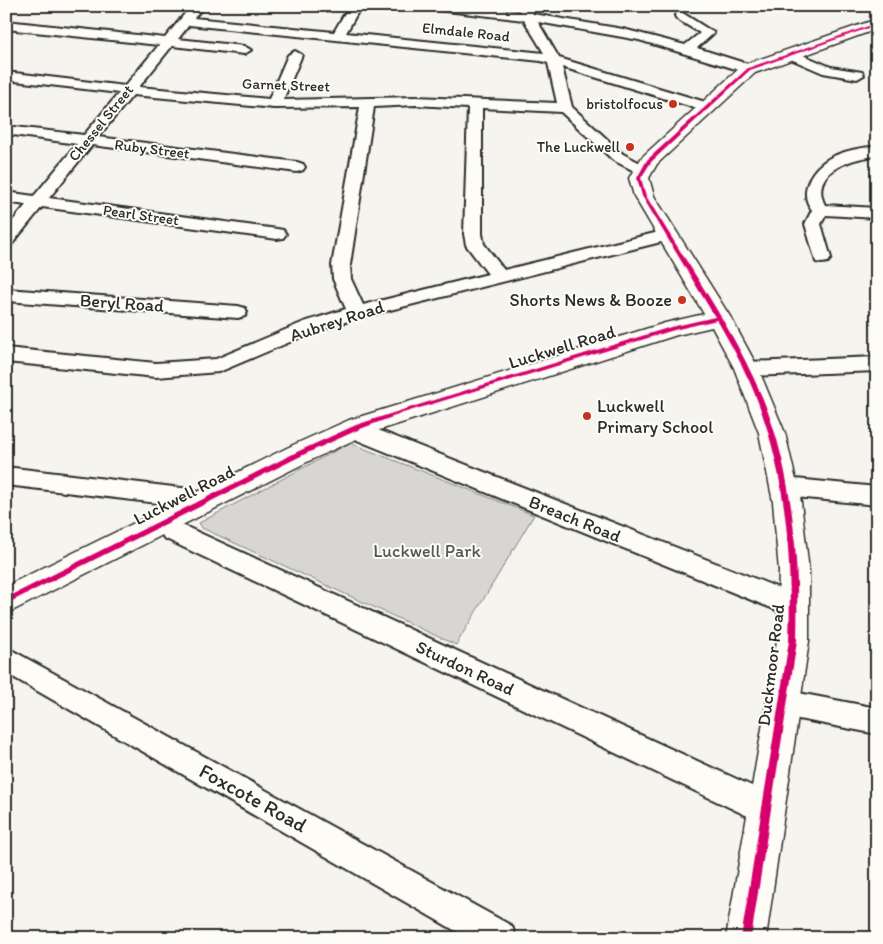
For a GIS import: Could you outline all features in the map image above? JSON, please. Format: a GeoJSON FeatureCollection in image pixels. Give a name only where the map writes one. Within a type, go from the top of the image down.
{"type":"FeatureCollection","features":[{"type":"Feature","properties":{"kind":"street","name":"Chessel Street"},"geometry":{"type":"LineString","coordinates":[[6,240],[198,6]]}},
{"type":"Feature","properties":{"kind":"street"},"geometry":{"type":"LineString","coordinates":[[339,36],[355,6]]}},
{"type":"Feature","properties":{"kind":"street"},"geometry":{"type":"LineString","coordinates":[[437,6],[526,11],[688,49],[748,69]]}},
{"type":"Feature","properties":{"kind":"street"},"geometry":{"type":"LineString","coordinates":[[526,11],[554,60],[565,108],[618,157],[642,170]]}},
{"type":"Feature","properties":{"kind":"street"},"geometry":{"type":"LineString","coordinates":[[680,16],[708,33],[688,49]]}},
{"type":"Feature","properties":{"kind":"street","name":"Elmdale Road"},"geometry":{"type":"LineString","coordinates":[[185,21],[542,56],[707,107]]}},
{"type":"Feature","properties":{"kind":"street"},"geometry":{"type":"LineString","coordinates":[[719,318],[640,188],[639,178],[642,170],[649,161],[748,69],[877,24]]}},
{"type":"Feature","properties":{"kind":"street"},"geometry":{"type":"LineString","coordinates":[[6,25],[244,50]]}},
{"type":"Feature","properties":{"kind":"street"},"geometry":{"type":"LineString","coordinates":[[791,54],[828,70],[857,75]]}},
{"type":"Feature","properties":{"kind":"street"},"geometry":{"type":"LineString","coordinates":[[274,104],[295,55]]}},
{"type":"Feature","properties":{"kind":"street","name":"Garnet Street"},"geometry":{"type":"LineString","coordinates":[[6,76],[274,104],[308,105],[368,102],[475,103],[565,108]]}},
{"type":"Feature","properties":{"kind":"street"},"geometry":{"type":"LineString","coordinates":[[357,312],[342,279],[341,265],[368,102]]}},
{"type":"Feature","properties":{"kind":"street"},"geometry":{"type":"LineString","coordinates":[[475,103],[473,234],[475,245],[500,278]]}},
{"type":"Feature","properties":{"kind":"street","name":"Ruby Street"},"geometry":{"type":"LineString","coordinates":[[6,130],[297,167]]}},
{"type":"Feature","properties":{"kind":"street"},"geometry":{"type":"LineString","coordinates":[[820,210],[813,197],[813,191],[817,179],[825,168],[846,156],[877,151]]}},
{"type":"Feature","properties":{"kind":"street","name":"Pearl Street"},"geometry":{"type":"LineString","coordinates":[[6,196],[276,234]]}},
{"type":"Feature","properties":{"kind":"street"},"geometry":{"type":"LineString","coordinates":[[820,210],[877,212]]}},
{"type":"Feature","properties":{"kind":"street"},"geometry":{"type":"LineString","coordinates":[[820,210],[813,224],[822,258]]}},
{"type":"Feature","properties":{"kind":"street","name":"Aubrey Road"},"geometry":{"type":"LineString","coordinates":[[6,355],[156,370],[201,368],[219,365],[311,326],[357,312],[667,235]]}},
{"type":"Feature","properties":{"kind":"street","name":"Beryl Road"},"geometry":{"type":"LineString","coordinates":[[6,295],[238,312]]}},
{"type":"Feature","properties":{"kind":"street","name":"Duckmoor Road"},"geometry":{"type":"LineString","coordinates":[[719,318],[747,369],[774,443],[785,487],[794,552],[795,606],[793,641],[746,938]]}},
{"type":"Feature","properties":{"kind":"street","name":"Luckwell Road"},"geometry":{"type":"LineString","coordinates":[[6,601],[358,426],[673,328],[719,318]]}},
{"type":"Feature","properties":{"kind":"street"},"geometry":{"type":"LineString","coordinates":[[747,369],[877,364]]}},
{"type":"Feature","properties":{"kind":"street","name":"Breach Road"},"geometry":{"type":"LineString","coordinates":[[358,426],[365,434],[795,606]]}},
{"type":"Feature","properties":{"kind":"street"},"geometry":{"type":"LineString","coordinates":[[6,476],[190,498],[197,506]]}},
{"type":"Feature","properties":{"kind":"street"},"geometry":{"type":"LineString","coordinates":[[785,487],[877,496]]}},
{"type":"Feature","properties":{"kind":"street","name":"Sturdon Road"},"geometry":{"type":"LineString","coordinates":[[166,522],[172,531],[767,810]]}},
{"type":"Feature","properties":{"kind":"street","name":"Foxcote Road"},"geometry":{"type":"LineString","coordinates":[[6,659],[500,938]]}},
{"type":"Feature","properties":{"kind":"street"},"geometry":{"type":"LineString","coordinates":[[783,703],[877,720]]}},
{"type":"Feature","properties":{"kind":"green space","name":"Luckwell Park"},"geometry":{"type":"Polygon","coordinates":[[[350,443],[534,515],[456,645],[202,528],[199,523],[350,443]]]}},
{"type":"Feature","properties":{"kind":"cycle path"},"geometry":{"type":"LineString","coordinates":[[746,938],[793,641],[794,571],[787,502],[781,467],[772,433],[746,368],[722,324],[644,196],[639,178],[649,161],[749,69],[877,24]]}},
{"type":"Feature","properties":{"kind":"cycle path"},"geometry":{"type":"LineString","coordinates":[[6,601],[303,452],[358,427],[673,328],[719,318]]}},
{"type":"Feature","properties":{"kind":"place","name":"bristolfocus"},"geometry":{"type":"Point","coordinates":[673,104]}},
{"type":"Feature","properties":{"kind":"place","name":"The Luckwell"},"geometry":{"type":"Point","coordinates":[630,147]}},
{"type":"Feature","properties":{"kind":"place","name":"Shorts News & Booze"},"geometry":{"type":"Point","coordinates":[682,300]}},
{"type":"Feature","properties":{"kind":"place","name":"Luckwell Primary School"},"geometry":{"type":"Point","coordinates":[587,416]}}]}
